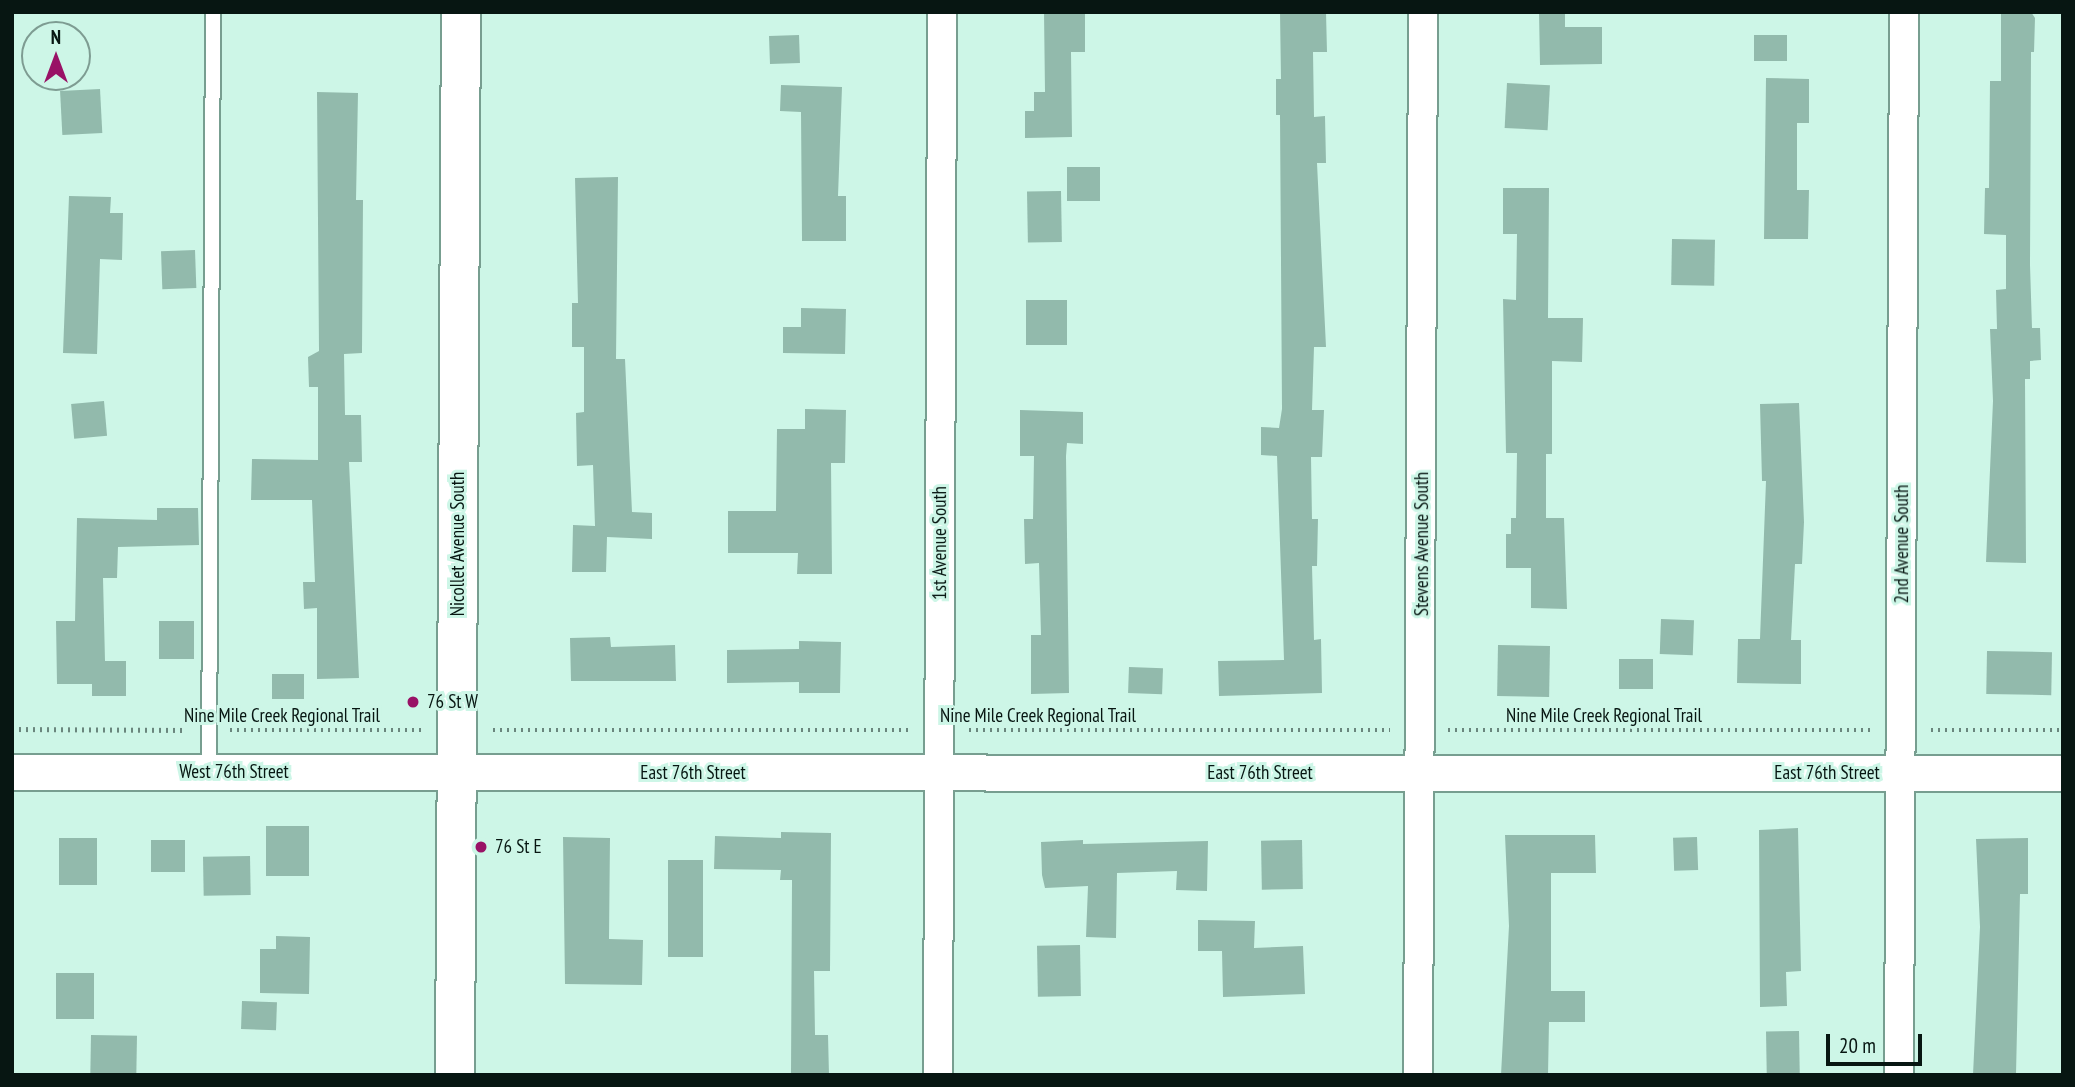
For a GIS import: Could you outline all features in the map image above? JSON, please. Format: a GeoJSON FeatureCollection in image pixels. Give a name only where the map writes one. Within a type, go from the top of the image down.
{"type":"FeatureCollection","features":[{"type":"Feature","properties":{"kind":"main road","name":"Nicollet Avenue South"},"geometry":{"type":"LineString","coordinates":[[455,1075],[461,12]]}},
{"type":"Feature","properties":{"kind":"street","name":"1st Avenue South"},"geometry":{"type":"LineString","coordinates":[[938,1075],[942,12]]}},
{"type":"Feature","properties":{"kind":"street","name":"Stevens Avenue South"},"geometry":{"type":"LineString","coordinates":[[1418,1075],[1423,12]]}},
{"type":"Feature","properties":{"kind":"street","name":"2nd Avenue South"},"geometry":{"type":"LineString","coordinates":[[1899,1075],[1903,12]]}},
{"type":"Feature","properties":{"kind":"street","name":"West 76th Street"},"geometry":{"type":"LineString","coordinates":[[12,772],[457,773]]}},
{"type":"Feature","properties":{"kind":"street","name":"East 76th Street"},"geometry":{"type":"LineString","coordinates":[[457,773],[2063,773]]}},
{"type":"Feature","properties":{"kind":"lane"},"geometry":{"type":"LineString","coordinates":[[209,772],[213,12]]}},
{"type":"Feature","properties":{"kind":"path","name":"Nine Mile Creek Regional Trail"},"geometry":{"type":"LineString","coordinates":[[12,729],[2063,730]]}},
{"type":"Feature","properties":{"kind":"building"},"geometry":{"type":"Polygon","coordinates":[[[1044,12],[1085,14],[1085,52],[1071,52],[1072,137],[1025,138],[1025,111],[1034,111],[1034,92],[1045,92],[1044,12]]]}},
{"type":"Feature","properties":{"kind":"building"},"geometry":{"type":"Polygon","coordinates":[[[1280,12],[1326,12],[1327,52],[1313,52],[1314,117],[1325,116],[1326,163],[1317,163],[1326,347],[1314,347],[1312,410],[1324,410],[1322,457],[1311,457],[1312,519],[1318,519],[1317,566],[1312,566],[1314,640],[1321,639],[1322,693],[1219,696],[1218,661],[1284,660],[1277,456],[1261,455],[1261,427],[1279,428],[1282,409],[1280,115],[1276,115],[1276,79],[1281,79],[1280,12]]]}},
{"type":"Feature","properties":{"kind":"building"},"geometry":{"type":"Polygon","coordinates":[[[1539,12],[1565,12],[1565,27],[1602,27],[1602,64],[1540,65],[1539,12]]]}},
{"type":"Feature","properties":{"kind":"building"},"geometry":{"type":"Polygon","coordinates":[[[2001,12],[2031,12],[2035,18],[2034,52],[2031,52],[2030,265],[2032,328],[2040,328],[2041,360],[2030,361],[2030,379],[2025,379],[2026,563],[1986,562],[1993,401],[1990,329],[1997,329],[1996,290],[2006,289],[2006,235],[1984,234],[1985,188],[1989,188],[1990,81],[2001,81],[2001,12]]]}},
{"type":"Feature","properties":{"kind":"building"},"geometry":{"type":"Polygon","coordinates":[[[799,35],[800,63],[770,64],[769,36],[799,35]]]}},
{"type":"Feature","properties":{"kind":"building"},"geometry":{"type":"Polygon","coordinates":[[[1754,35],[1787,35],[1787,61],[1754,61],[1754,35]]]}},
{"type":"Feature","properties":{"kind":"building"},"geometry":{"type":"Polygon","coordinates":[[[1766,78],[1809,79],[1809,123],[1797,123],[1797,190],[1809,190],[1808,239],[1764,239],[1766,78]]]}},
{"type":"Feature","properties":{"kind":"building"},"geometry":{"type":"Polygon","coordinates":[[[1507,83],[1550,85],[1548,130],[1505,128],[1507,83]]]}},
{"type":"Feature","properties":{"kind":"building"},"geometry":{"type":"Polygon","coordinates":[[[781,85],[842,87],[838,196],[846,196],[846,241],[802,241],[801,112],[780,111],[781,85]]]}},
{"type":"Feature","properties":{"kind":"building"},"geometry":{"type":"Polygon","coordinates":[[[100,89],[102,133],[62,135],[60,91],[100,89]]]}},
{"type":"Feature","properties":{"kind":"building"},"geometry":{"type":"Polygon","coordinates":[[[317,92],[358,93],[356,200],[363,200],[362,353],[344,354],[345,415],[361,415],[362,462],[349,462],[359,678],[317,679],[317,608],[304,609],[303,582],[315,582],[312,500],[251,500],[252,459],[318,460],[318,387],[309,387],[308,357],[319,351],[317,92]]]}},
{"type":"Feature","properties":{"kind":"building"},"geometry":{"type":"Polygon","coordinates":[[[1067,167],[1100,167],[1100,201],[1067,201],[1067,167]]]}},
{"type":"Feature","properties":{"kind":"building"},"geometry":{"type":"Polygon","coordinates":[[[618,177],[616,359],[625,359],[632,512],[652,513],[652,539],[607,537],[606,572],[572,572],[573,525],[595,526],[593,465],[577,466],[576,413],[584,412],[584,347],[572,347],[572,303],[578,303],[575,178],[618,177]]]}},
{"type":"Feature","properties":{"kind":"building"},"geometry":{"type":"Polygon","coordinates":[[[1503,188],[1549,188],[1548,318],[1583,318],[1582,362],[1552,361],[1552,454],[1546,454],[1546,518],[1564,518],[1567,609],[1531,608],[1531,568],[1506,568],[1506,534],[1511,534],[1511,518],[1516,518],[1517,453],[1506,453],[1503,299],[1516,300],[1517,234],[1503,234],[1503,188]]]}},
{"type":"Feature","properties":{"kind":"building"},"geometry":{"type":"Polygon","coordinates":[[[1061,191],[1062,242],[1028,243],[1027,192],[1061,191]]]}},
{"type":"Feature","properties":{"kind":"building"},"geometry":{"type":"Polygon","coordinates":[[[69,196],[111,197],[110,213],[123,213],[122,260],[100,259],[97,354],[63,353],[69,196]]]}},
{"type":"Feature","properties":{"kind":"building"},"geometry":{"type":"Polygon","coordinates":[[[1672,239],[1715,240],[1714,286],[1671,285],[1672,239]]]}},
{"type":"Feature","properties":{"kind":"building"},"geometry":{"type":"Polygon","coordinates":[[[195,250],[196,288],[162,289],[161,251],[195,250]]]}},
{"type":"Feature","properties":{"kind":"building"},"geometry":{"type":"Polygon","coordinates":[[[1026,300],[1067,300],[1067,345],[1026,345],[1026,300]]]}},
{"type":"Feature","properties":{"kind":"building"},"geometry":{"type":"Polygon","coordinates":[[[801,308],[846,309],[845,354],[783,353],[783,327],[801,327],[801,308]]]}},
{"type":"Feature","properties":{"kind":"building"},"geometry":{"type":"Polygon","coordinates":[[[104,401],[107,436],[74,439],[71,404],[104,401]]]}},
{"type":"Feature","properties":{"kind":"building"},"geometry":{"type":"Polygon","coordinates":[[[1799,403],[1804,522],[1802,564],[1795,564],[1791,640],[1801,640],[1801,684],[1737,683],[1738,639],[1760,639],[1766,481],[1762,481],[1760,404],[1799,403]]]}},
{"type":"Feature","properties":{"kind":"building"},"geometry":{"type":"Polygon","coordinates":[[[805,409],[846,410],[845,463],[831,463],[832,574],[797,574],[798,553],[728,553],[728,511],[776,511],[777,429],[805,429],[805,409]]]}},
{"type":"Feature","properties":{"kind":"building"},"geometry":{"type":"Polygon","coordinates":[[[1020,410],[1083,412],[1083,444],[1067,443],[1066,456],[1069,693],[1031,694],[1031,635],[1041,635],[1039,563],[1025,564],[1024,519],[1033,519],[1034,456],[1020,456],[1020,410]]]}},
{"type":"Feature","properties":{"kind":"building"},"geometry":{"type":"Polygon","coordinates":[[[157,508],[198,508],[199,545],[118,547],[117,578],[103,578],[105,661],[126,661],[126,696],[92,696],[92,684],[57,684],[56,621],[75,621],[77,518],[157,520],[157,508]]]}},
{"type":"Feature","properties":{"kind":"building"},"geometry":{"type":"Polygon","coordinates":[[[1661,619],[1694,620],[1693,655],[1660,654],[1661,619]]]}},
{"type":"Feature","properties":{"kind":"building"},"geometry":{"type":"Polygon","coordinates":[[[159,621],[194,621],[194,659],[159,659],[159,621]]]}},
{"type":"Feature","properties":{"kind":"building"},"geometry":{"type":"Polygon","coordinates":[[[610,637],[611,647],[675,645],[676,681],[571,681],[570,638],[610,637]]]}},
{"type":"Feature","properties":{"kind":"building"},"geometry":{"type":"Polygon","coordinates":[[[799,641],[841,642],[840,693],[799,693],[799,682],[727,683],[727,650],[799,649],[799,641]]]}},
{"type":"Feature","properties":{"kind":"building"},"geometry":{"type":"Polygon","coordinates":[[[1498,645],[1550,646],[1549,697],[1497,696],[1498,645]]]}},
{"type":"Feature","properties":{"kind":"building"},"geometry":{"type":"Polygon","coordinates":[[[1987,651],[2052,652],[2051,695],[1986,694],[1987,651]]]}},
{"type":"Feature","properties":{"kind":"building"},"geometry":{"type":"Polygon","coordinates":[[[1619,659],[1653,659],[1653,689],[1619,689],[1619,659]]]}},
{"type":"Feature","properties":{"kind":"building"},"geometry":{"type":"Polygon","coordinates":[[[1129,667],[1163,668],[1162,694],[1128,693],[1129,667]]]}},
{"type":"Feature","properties":{"kind":"building"},"geometry":{"type":"Polygon","coordinates":[[[272,674],[304,674],[304,699],[272,699],[272,674]]]}},
{"type":"Feature","properties":{"kind":"building"},"geometry":{"type":"Polygon","coordinates":[[[266,826],[309,826],[309,876],[266,876],[266,826]]]}},
{"type":"Feature","properties":{"kind":"building"},"geometry":{"type":"Polygon","coordinates":[[[1798,828],[1801,971],[1786,972],[1787,1006],[1760,1007],[1759,830],[1798,828]]]}},
{"type":"Feature","properties":{"kind":"building"},"geometry":{"type":"Polygon","coordinates":[[[781,832],[831,833],[830,971],[814,971],[815,1035],[828,1035],[829,1075],[791,1075],[792,880],[780,880],[781,870],[714,869],[715,836],[781,838],[781,832]]]}},
{"type":"Feature","properties":{"kind":"building"},"geometry":{"type":"Polygon","coordinates":[[[1505,835],[1595,835],[1596,873],[1551,873],[1551,991],[1585,991],[1585,1022],[1549,1022],[1548,1075],[1501,1075],[1509,926],[1505,835]]]}},
{"type":"Feature","properties":{"kind":"building"},"geometry":{"type":"Polygon","coordinates":[[[563,837],[610,838],[609,939],[643,940],[642,985],[565,984],[563,837]]]}},
{"type":"Feature","properties":{"kind":"building"},"geometry":{"type":"Polygon","coordinates":[[[1697,837],[1698,870],[1674,871],[1673,838],[1697,837]]]}},
{"type":"Feature","properties":{"kind":"building"},"geometry":{"type":"Polygon","coordinates":[[[59,838],[97,838],[97,885],[59,885],[59,838]]]}},
{"type":"Feature","properties":{"kind":"building"},"geometry":{"type":"Polygon","coordinates":[[[2028,838],[2028,894],[2020,894],[2016,1075],[1973,1075],[1980,927],[1976,839],[2028,838]]]}},
{"type":"Feature","properties":{"kind":"building"},"geometry":{"type":"Polygon","coordinates":[[[151,840],[185,840],[185,872],[151,872],[151,840]]]}},
{"type":"Feature","properties":{"kind":"building"},"geometry":{"type":"Polygon","coordinates":[[[1083,840],[1083,844],[1208,841],[1207,891],[1176,890],[1177,871],[1117,873],[1116,938],[1086,937],[1088,886],[1045,888],[1042,875],[1041,842],[1083,840]]]}},
{"type":"Feature","properties":{"kind":"building"},"geometry":{"type":"Polygon","coordinates":[[[1302,840],[1303,889],[1262,890],[1261,841],[1302,840]]]}},
{"type":"Feature","properties":{"kind":"building"},"geometry":{"type":"Polygon","coordinates":[[[250,856],[251,895],[204,896],[203,857],[250,856]]]}},
{"type":"Feature","properties":{"kind":"building"},"geometry":{"type":"Polygon","coordinates":[[[668,860],[703,860],[703,957],[668,957],[668,860]]]}},
{"type":"Feature","properties":{"kind":"building"},"geometry":{"type":"Polygon","coordinates":[[[1198,920],[1255,921],[1254,948],[1303,946],[1305,994],[1223,997],[1222,951],[1198,951],[1198,920]]]}},
{"type":"Feature","properties":{"kind":"building"},"geometry":{"type":"Polygon","coordinates":[[[276,936],[310,937],[309,994],[260,993],[260,949],[276,949],[276,936]]]}},
{"type":"Feature","properties":{"kind":"building"},"geometry":{"type":"Polygon","coordinates":[[[1080,945],[1081,996],[1038,997],[1037,946],[1080,945]]]}},
{"type":"Feature","properties":{"kind":"building"},"geometry":{"type":"Polygon","coordinates":[[[56,973],[94,973],[94,1019],[56,1019],[56,973]]]}},
{"type":"Feature","properties":{"kind":"building"},"geometry":{"type":"Polygon","coordinates":[[[242,1001],[277,1002],[276,1030],[241,1029],[242,1001]]]}},
{"type":"Feature","properties":{"kind":"building"},"geometry":{"type":"Polygon","coordinates":[[[1799,1031],[1800,1075],[1767,1075],[1766,1032],[1799,1031]]]}},
{"type":"Feature","properties":{"kind":"building"},"geometry":{"type":"Polygon","coordinates":[[[91,1035],[137,1036],[136,1075],[90,1075],[91,1035]]]}},
{"type":"Feature","properties":{"kind":"place","name":"76 St W"},"geometry":{"type":"Point","coordinates":[413,702]}},
{"type":"Feature","properties":{"kind":"place","name":"76 St E"},"geometry":{"type":"Point","coordinates":[481,847]}}]}
